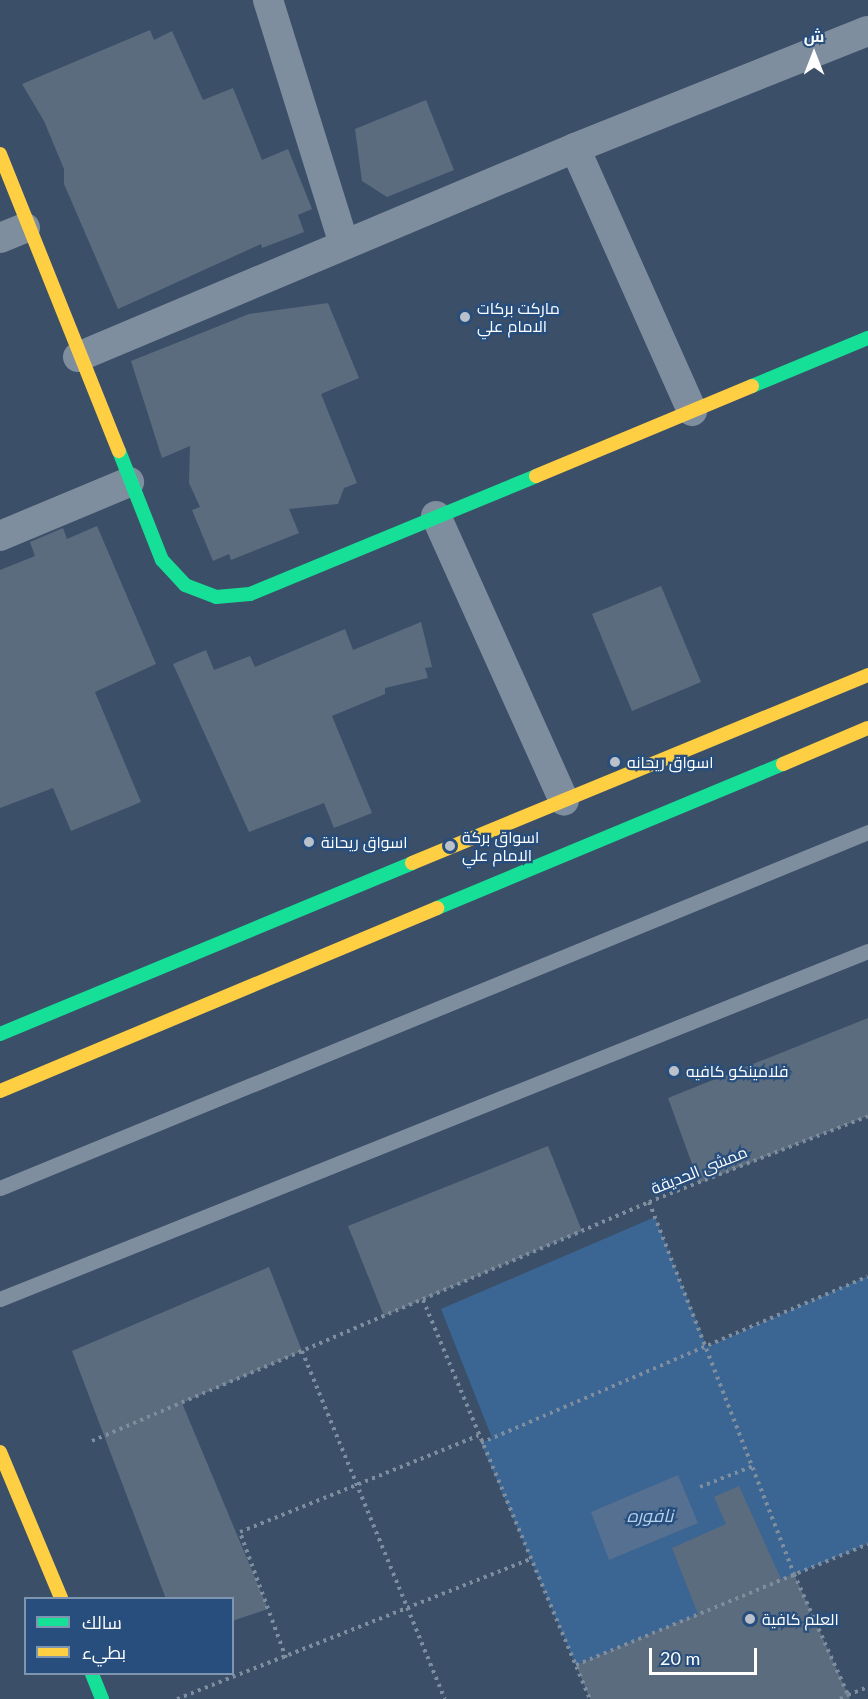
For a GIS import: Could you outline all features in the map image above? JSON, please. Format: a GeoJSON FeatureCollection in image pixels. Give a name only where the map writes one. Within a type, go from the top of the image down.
{"type":"FeatureCollection","features":[{"type":"Feature","properties":{"kind":"street"},"geometry":{"type":"LineString","coordinates":[[268,0],[344,244]]}},
{"type":"Feature","properties":{"kind":"street"},"geometry":{"type":"LineString","coordinates":[[78,357],[575,148],[868,31]]}},
{"type":"Feature","properties":{"kind":"street"},"geometry":{"type":"LineString","coordinates":[[575,148],[692,411]]}},
{"type":"Feature","properties":{"kind":"street"},"geometry":{"type":"LineString","coordinates":[[0,154],[13,233],[78,357],[129,482],[172,573],[216,597],[250,594],[868,338]]}},
{"type":"Feature","properties":{"kind":"street"},"geometry":{"type":"LineString","coordinates":[[0,536],[129,482]]}},
{"type":"Feature","properties":{"kind":"street"},"geometry":{"type":"LineString","coordinates":[[436,516],[564,801]]}},
{"type":"Feature","properties":{"kind":"street"},"geometry":{"type":"LineString","coordinates":[[0,1034],[868,675]]}},
{"type":"Feature","properties":{"kind":"street"},"geometry":{"type":"LineString","coordinates":[[0,1091],[868,728]]}},
{"type":"Feature","properties":{"kind":"street"},"geometry":{"type":"LineString","coordinates":[[0,1452],[60,1597]]}},
{"type":"Feature","properties":{"kind":"street"},"geometry":{"type":"LineString","coordinates":[[92,1675],[102,1699]]}},
{"type":"Feature","properties":{"kind":"lane"},"geometry":{"type":"LineString","coordinates":[[0,1188],[868,832]]}},
{"type":"Feature","properties":{"kind":"lane"},"geometry":{"type":"LineString","coordinates":[[0,1299],[868,951]]}},
{"type":"Feature","properties":{"kind":"path","name":"ممشى الحديقة"},"geometry":{"type":"LineString","coordinates":[[848,1695],[794,1574],[649,1202],[868,1116]]}},
{"type":"Feature","properties":{"kind":"path"},"geometry":{"type":"LineString","coordinates":[[92,1441],[649,1202]]}},
{"type":"Feature","properties":{"kind":"path"},"geometry":{"type":"LineString","coordinates":[[481,1443],[868,1276]]}},
{"type":"Feature","properties":{"kind":"path"},"geometry":{"type":"LineString","coordinates":[[423,1300],[590,1699]]}},
{"type":"Feature","properties":{"kind":"path"},"geometry":{"type":"LineString","coordinates":[[302,1351],[405,1608],[445,1699]]}},
{"type":"Feature","properties":{"kind":"path"},"geometry":{"type":"LineString","coordinates":[[286,1658],[240,1532],[357,1488],[478,1436]]}},
{"type":"Feature","properties":{"kind":"path"},"geometry":{"type":"LineString","coordinates":[[700,1487],[753,1466]]}},
{"type":"Feature","properties":{"kind":"path"},"geometry":{"type":"LineString","coordinates":[[576,1665],[868,1544]]}},
{"type":"Feature","properties":{"kind":"path"},"geometry":{"type":"LineString","coordinates":[[177,1699],[286,1658],[530,1559]]}},
{"type":"Feature","properties":{"kind":"path"},"geometry":{"type":"LineString","coordinates":[[840,1699],[868,1687]]}},
{"type":"Feature","properties":{"kind":"shaded area"},"geometry":{"type":"Polygon","coordinates":[[[655,1217],[707,1347],[868,1276],[868,1544],[576,1665],[481,1443],[492,1438],[441,1309],[655,1217]]]}},
{"type":"Feature","properties":{"kind":"water","name":"نافوره"},"geometry":{"type":"Polygon","coordinates":[[[678,1475],[698,1523],[609,1560],[591,1512],[678,1475]]]}},
{"type":"Feature","properties":{"kind":"building"},"geometry":{"type":"Polygon","coordinates":[[[150,30],[154,40],[172,31],[203,100],[233,88],[262,160],[288,149],[312,209],[298,215],[304,232],[262,248],[261,244],[118,309],[64,184],[64,169],[44,121],[22,84],[150,30]]]}},
{"type":"Feature","properties":{"kind":"building"},"geometry":{"type":"Polygon","coordinates":[[[426,100],[454,170],[387,197],[362,181],[355,129],[426,100]]]}},
{"type":"Feature","properties":{"kind":"building"},"geometry":{"type":"Polygon","coordinates":[[[328,303],[359,378],[321,394],[357,483],[344,488],[338,504],[289,509],[299,533],[231,560],[229,554],[213,561],[192,510],[200,507],[189,483],[190,446],[162,458],[131,361],[249,314],[328,303]]]}},
{"type":"Feature","properties":{"kind":"building"},"geometry":{"type":"Polygon","coordinates":[[[97,526],[156,664],[95,692],[141,802],[71,831],[53,788],[0,808],[0,570],[35,556],[30,542],[63,528],[67,539],[97,526]]]}},
{"type":"Feature","properties":{"kind":"building"},"geometry":{"type":"Polygon","coordinates":[[[661,586],[701,682],[632,711],[592,614],[661,586]]]}},
{"type":"Feature","properties":{"kind":"building"},"geometry":{"type":"Polygon","coordinates":[[[421,622],[432,667],[425,668],[428,678],[385,688],[385,694],[332,716],[372,813],[334,828],[324,803],[249,832],[173,664],[206,650],[214,670],[250,656],[255,667],[345,629],[353,650],[421,622]]]}},
{"type":"Feature","properties":{"kind":"building"},"geometry":{"type":"Polygon","coordinates":[[[868,1018],[868,1116],[699,1183],[668,1098],[868,1018]]]}},
{"type":"Feature","properties":{"kind":"building"},"geometry":{"type":"Polygon","coordinates":[[[548,1146],[582,1231],[384,1316],[348,1226],[548,1146]]]}},
{"type":"Feature","properties":{"kind":"building"},"geometry":{"type":"Polygon","coordinates":[[[269,1267],[302,1351],[182,1403],[268,1609],[234,1620],[234,1597],[165,1597],[72,1351],[269,1267]]]}},
{"type":"Feature","properties":{"kind":"building","name":"العلم كافية"},"geometry":{"type":"Polygon","coordinates":[[[739,1486],[781,1579],[794,1574],[850,1699],[590,1699],[576,1665],[698,1614],[672,1548],[726,1524],[714,1497],[739,1486]]]}},
{"type":"Feature","properties":{"kind":"traffic: fast"},"geometry":{"type":"LineString","coordinates":[[752,386],[868,338]]}},
{"type":"Feature","properties":{"kind":"traffic: fast"},"geometry":{"type":"LineString","coordinates":[[119,451],[162,560],[185,585],[216,597],[250,594],[536,476]]}},
{"type":"Feature","properties":{"kind":"traffic: fast"},"geometry":{"type":"LineString","coordinates":[[437,908],[783,764]]}},
{"type":"Feature","properties":{"kind":"traffic: fast"},"geometry":{"type":"LineString","coordinates":[[0,1034],[412,863]]}},
{"type":"Feature","properties":{"kind":"traffic: fast"},"geometry":{"type":"LineString","coordinates":[[92,1675],[102,1699]]}},
{"type":"Feature","properties":{"kind":"traffic: slow"},"geometry":{"type":"LineString","coordinates":[[0,154],[119,451]]}},
{"type":"Feature","properties":{"kind":"traffic: slow"},"geometry":{"type":"LineString","coordinates":[[536,476],[752,386]]}},
{"type":"Feature","properties":{"kind":"traffic: slow"},"geometry":{"type":"LineString","coordinates":[[412,863],[868,675]]}},
{"type":"Feature","properties":{"kind":"traffic: slow"},"geometry":{"type":"LineString","coordinates":[[783,764],[868,728]]}},
{"type":"Feature","properties":{"kind":"traffic: slow"},"geometry":{"type":"LineString","coordinates":[[0,1091],[437,908]]}},
{"type":"Feature","properties":{"kind":"traffic: slow"},"geometry":{"type":"LineString","coordinates":[[0,1452],[61,1597]]}},
{"type":"Feature","properties":{"kind":"place","name":"ماركت بركات الامام علي"},"geometry":{"type":"Point","coordinates":[465,317]}},
{"type":"Feature","properties":{"kind":"place","name":"اسواق ريحانه"},"geometry":{"type":"Point","coordinates":[615,762]}},
{"type":"Feature","properties":{"kind":"place","name":"اسواق ريحانة"},"geometry":{"type":"Point","coordinates":[309,842]}},
{"type":"Feature","properties":{"kind":"place","name":"اسواق بركة الامام علي"},"geometry":{"type":"Point","coordinates":[450,846]}},
{"type":"Feature","properties":{"kind":"place","name":"فلامينكو كافيه"},"geometry":{"type":"Point","coordinates":[674,1071]}},
{"type":"Feature","properties":{"kind":"place","name":"العلم كافية"},"geometry":{"type":"Point","coordinates":[750,1619]}}]}
